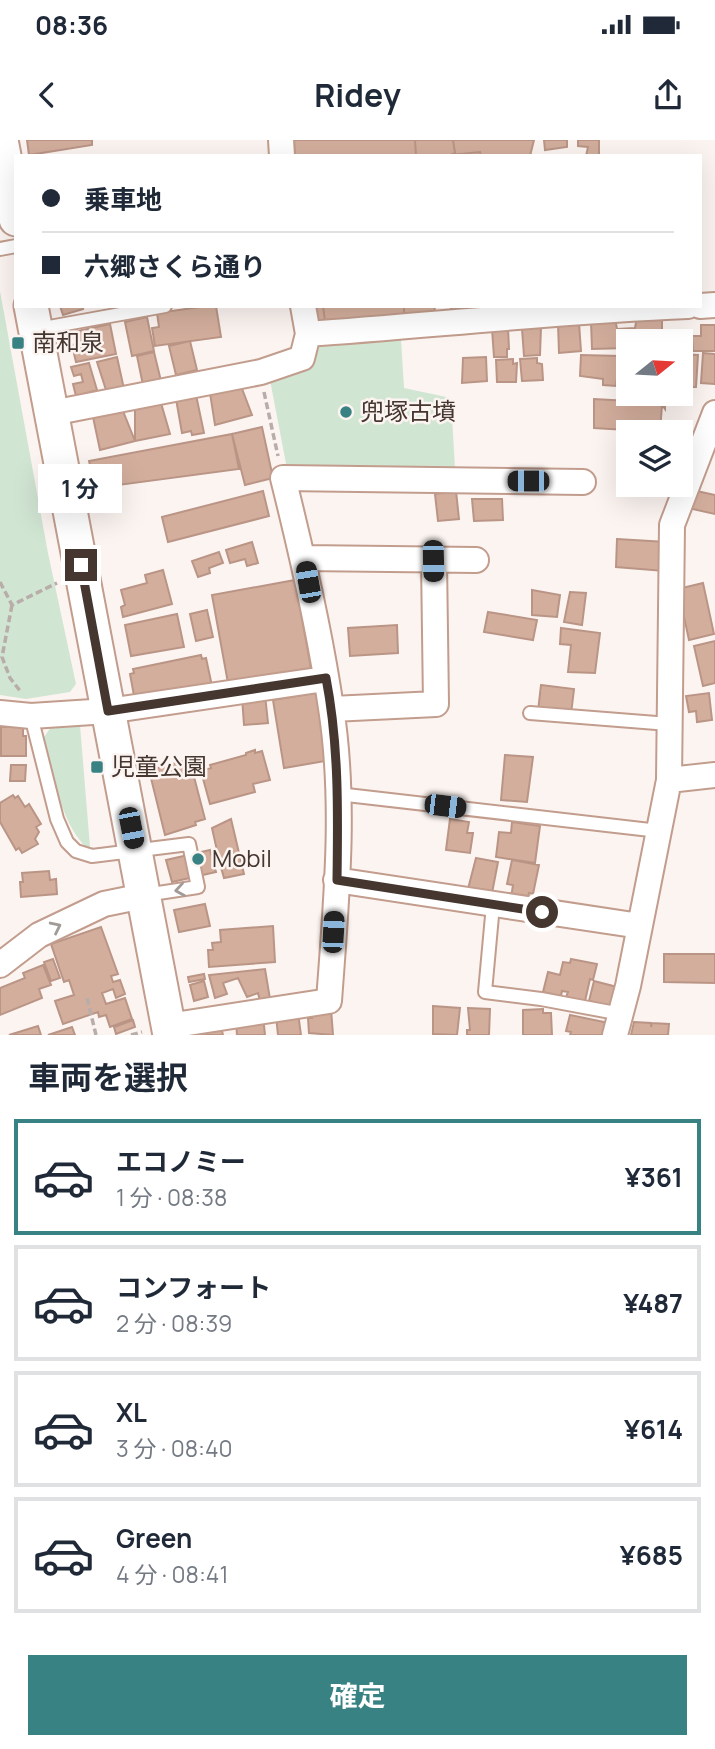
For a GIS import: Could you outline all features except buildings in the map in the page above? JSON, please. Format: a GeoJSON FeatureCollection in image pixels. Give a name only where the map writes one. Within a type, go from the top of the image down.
{"type":"FeatureCollection","features":[{"type":"Feature","properties":{"kind":"main road"},"geometry":{"type":"LineString","coordinates":[[1,140],[14,208]]}},
{"type":"Feature","properties":{"kind":"main road"},"geometry":{"type":"LineString","coordinates":[[34,318],[169,1030]]}},
{"type":"Feature","properties":{"kind":"street"},"geometry":{"type":"LineString","coordinates":[[52,413],[261,372],[302,358],[308,334],[303,308]]}},
{"type":"Feature","properties":{"kind":"street"},"geometry":{"type":"LineString","coordinates":[[308,334],[443,325],[491,312],[596,308]]}},
{"type":"Feature","properties":{"kind":"street"},"geometry":{"type":"LineString","coordinates":[[618,1024],[669,780],[672,525],[715,414]]}},
{"type":"Feature","properties":{"kind":"street"},"geometry":{"type":"LineString","coordinates":[[169,1030],[329,1001],[337,880],[338,794],[332,709],[303,558],[283,478],[583,482]]}},
{"type":"Feature","properties":{"kind":"street"},"geometry":{"type":"LineString","coordinates":[[303,558],[476,560]]}},
{"type":"Feature","properties":{"kind":"street"},"geometry":{"type":"LineString","coordinates":[[332,709],[436,704],[433,561]]}},
{"type":"Feature","properties":{"kind":"street"},"geometry":{"type":"LineString","coordinates":[[0,713],[31,716],[108,711],[326,678]]}},
{"type":"Feature","properties":{"kind":"street"},"geometry":{"type":"LineString","coordinates":[[669,780],[715,775]]}},
{"type":"Feature","properties":{"kind":"street"},"geometry":{"type":"LineString","coordinates":[[337,880],[640,926]]}},
{"type":"Feature","properties":{"kind":"street"},"geometry":{"type":"LineString","coordinates":[[0,965],[39,935],[104,904],[143,896]]}},
{"type":"Feature","properties":{"kind":"lane"},"geometry":{"type":"LineString","coordinates":[[34,318],[143,308]]}},
{"type":"Feature","properties":{"kind":"lane"},"geometry":{"type":"LineString","coordinates":[[530,713],[669,724]]}},
{"type":"Feature","properties":{"kind":"lane"},"geometry":{"type":"LineString","coordinates":[[31,716],[58,819],[67,842],[76,851],[92,856],[189,844],[198,887],[143,896]]}},
{"type":"Feature","properties":{"kind":"lane"},"geometry":{"type":"LineString","coordinates":[[338,794],[659,831]]}},
{"type":"Feature","properties":{"kind":"lane"},"geometry":{"type":"LineString","coordinates":[[493,905],[485,992],[541,999],[618,1024]]}},
{"type":"Feature","properties":{"kind":"path"},"geometry":{"type":"LineString","coordinates":[[261,372],[270,426],[283,478]]}},
{"type":"Feature","properties":{"kind":"path"},"geometry":{"type":"LineString","coordinates":[[12,605],[61,581],[83,577]]}},
{"type":"Feature","properties":{"kind":"path"},"geometry":{"type":"LineString","coordinates":[[0,582],[12,605],[2,657],[10,678],[26,699],[31,716]]}},
{"type":"Feature","properties":{"kind":"path"},"geometry":{"type":"LineString","coordinates":[[87,998],[96,1035]]}},
{"type":"Feature","properties":{"kind":"green space"},"geometry":{"type":"Polygon","coordinates":[[[0,291],[48,553],[76,684],[70,692],[26,699],[0,695],[0,291]]]}},
{"type":"Feature","properties":{"kind":"green space"},"geometry":{"type":"Polygon","coordinates":[[[401,339],[404,388],[451,398],[455,469],[287,469],[270,380],[318,341],[401,339]]]}},
{"type":"Feature","properties":{"kind":"green space"},"geometry":{"type":"Polygon","coordinates":[[[80,725],[90,847],[87,848],[64,811],[44,737],[51,727],[80,725]]]}},
{"type":"Feature","properties":{"kind":"place","name":"南和泉"},"geometry":{"type":"Point","coordinates":[18,343]}},
{"type":"Feature","properties":{"kind":"place","name":"兜塚古墳"},"geometry":{"type":"Point","coordinates":[346,412]}},
{"type":"Feature","properties":{"kind":"place","name":"児童公園"},"geometry":{"type":"Point","coordinates":[97,767]}},
{"type":"Feature","properties":{"kind":"place","name":"Mobil"},"geometry":{"type":"Point","coordinates":[198,859]}},
{"type":"Feature","properties":{"kind":"route"},"geometry":{"type":"LineString","coordinates":[[81,565],[108,711],[326,678],[332,709],[338,794],[337,880],[542,912]]}}]}
